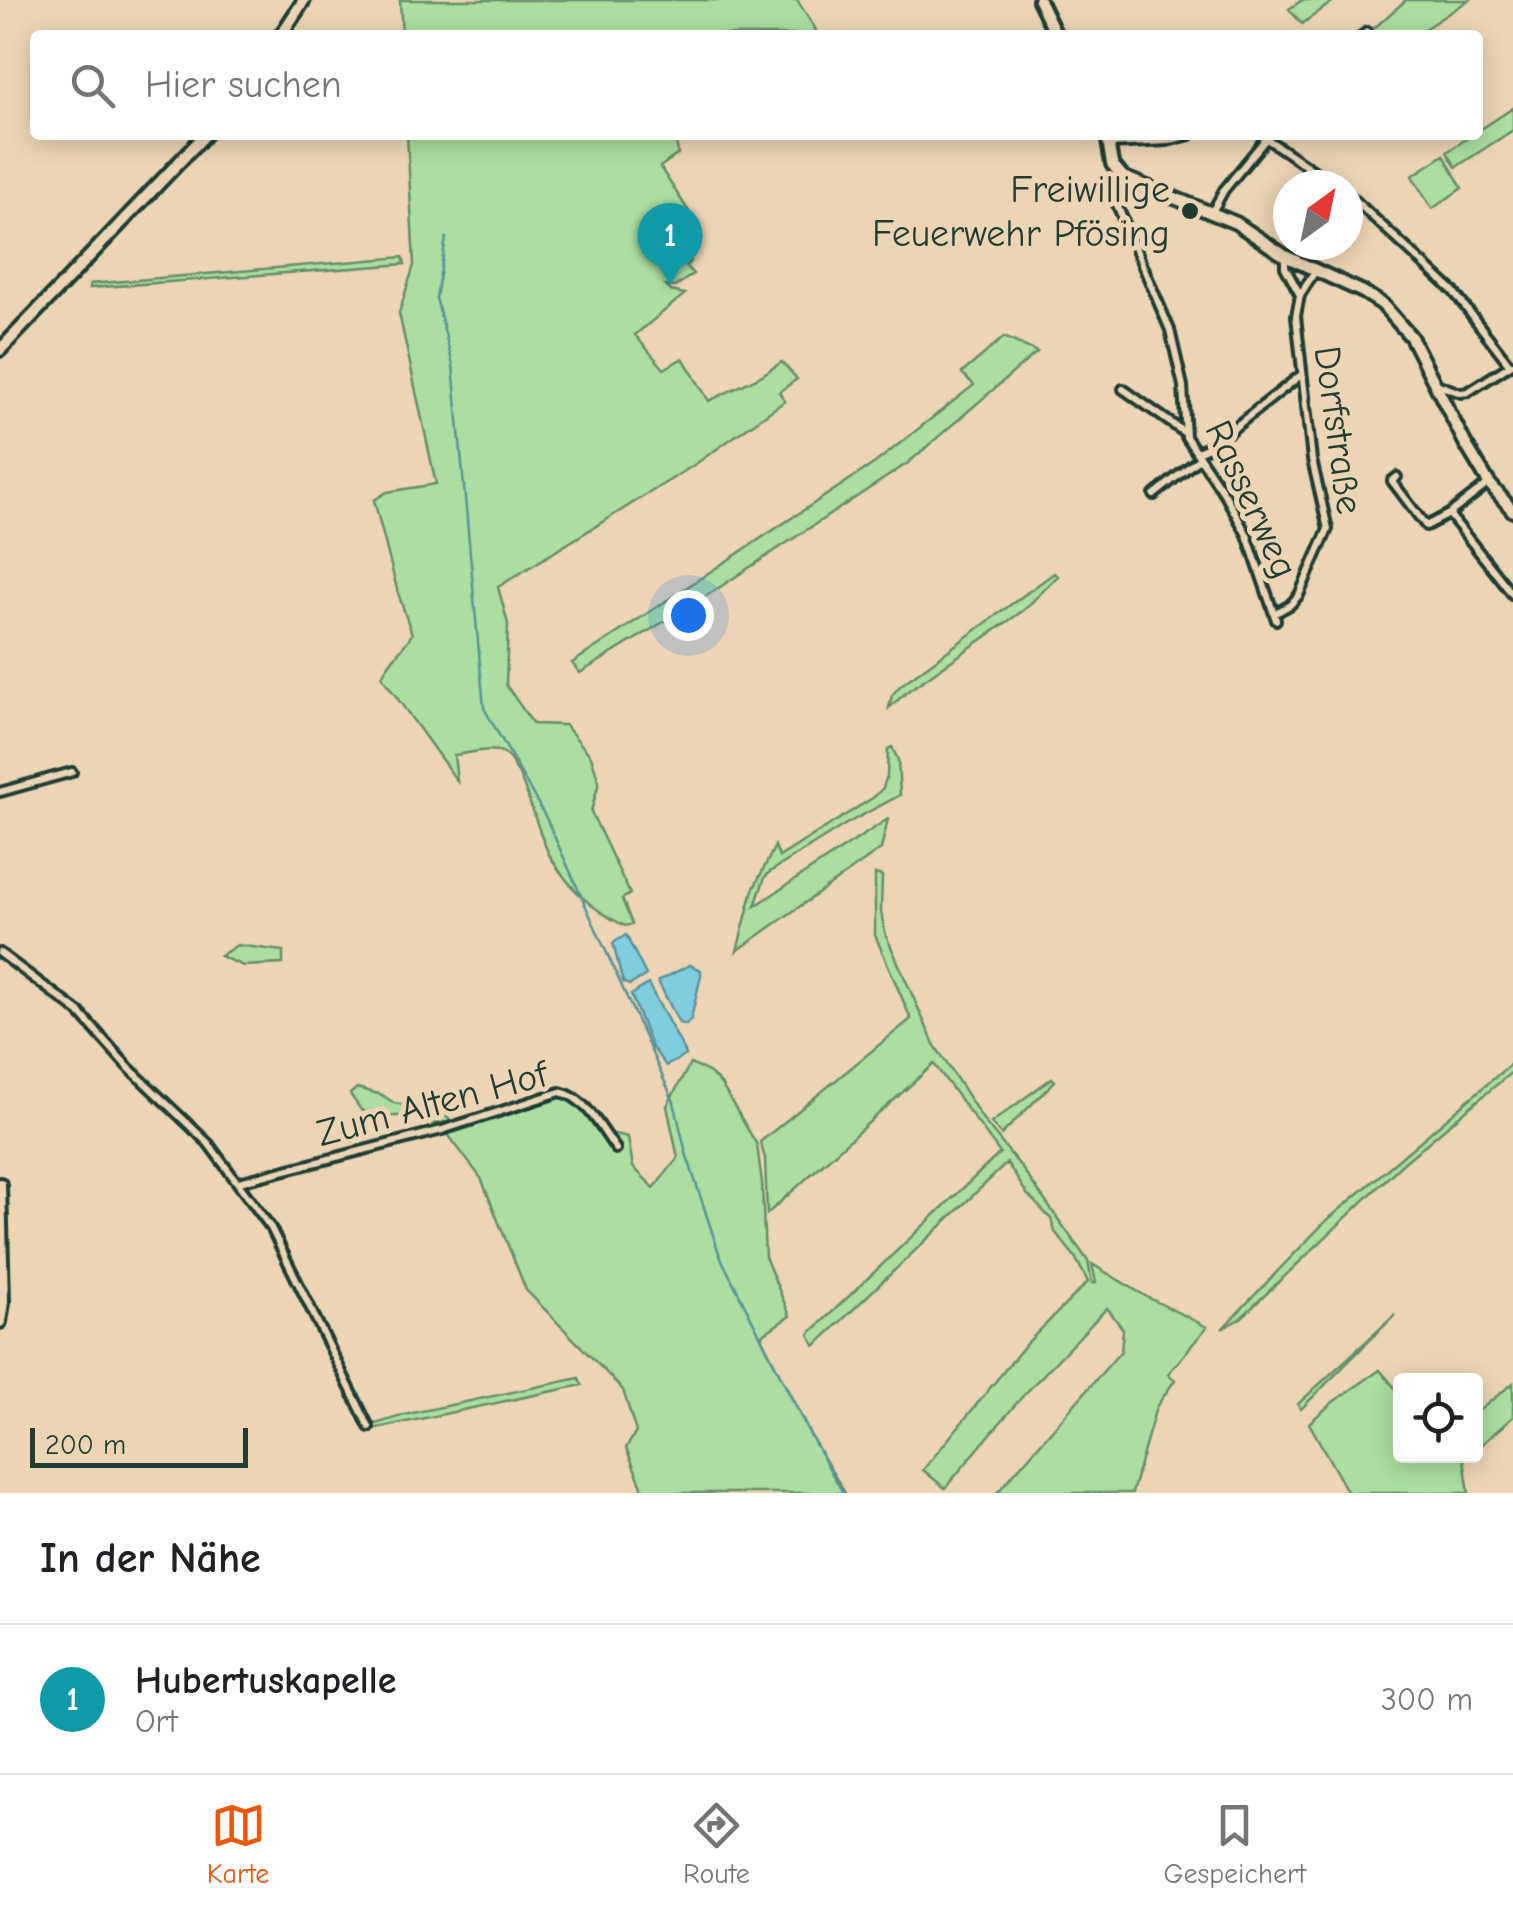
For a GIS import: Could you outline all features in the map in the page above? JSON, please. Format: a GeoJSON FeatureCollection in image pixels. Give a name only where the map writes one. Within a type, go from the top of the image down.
{"type":"FeatureCollection","features":[{"type":"Feature","properties":{"kind":"street"},"geometry":{"type":"LineString","coordinates":[[284,30],[304,0]]}},
{"type":"Feature","properties":{"kind":"street"},"geometry":{"type":"LineString","coordinates":[[1039,0],[1054,30]]}},
{"type":"Feature","properties":{"kind":"street"},"geometry":{"type":"LineString","coordinates":[[0,350],[200,140]]}},
{"type":"Feature","properties":{"kind":"street"},"geometry":{"type":"LineString","coordinates":[[1171,140],[1109,140],[1112,164],[1118,174],[1236,222],[1273,248]]}},
{"type":"Feature","properties":{"kind":"street"},"geometry":{"type":"LineString","coordinates":[[1212,212],[1262,140]]}},
{"type":"Feature","properties":{"kind":"street"},"geometry":{"type":"LineString","coordinates":[[1271,140],[1314,170]]}},
{"type":"Feature","properties":{"kind":"street","name":"Rasserweg"},"geometry":{"type":"LineString","coordinates":[[1118,174],[1113,185],[1116,200],[1170,330],[1183,386],[1184,432],[1248,535],[1275,617]]}},
{"type":"Feature","properties":{"kind":"street"},"geometry":{"type":"LineString","coordinates":[[1363,207],[1453,291],[1511,364],[1468,392],[1435,384]]}},
{"type":"Feature","properties":{"kind":"street","name":"Dorfstraße"},"geometry":{"type":"LineString","coordinates":[[1285,260],[1300,295]]}},
{"type":"Feature","properties":{"kind":"street"},"geometry":{"type":"LineString","coordinates":[[1294,260],[1382,304],[1411,337],[1489,483],[1513,512]]}},
{"type":"Feature","properties":{"kind":"street","name":"Dorfstraße"},"geometry":{"type":"LineString","coordinates":[[1275,617],[1298,595],[1328,533],[1312,460],[1296,316],[1300,295],[1316,270]]}},
{"type":"Feature","properties":{"kind":"street"},"geometry":{"type":"LineString","coordinates":[[1154,494],[1301,375]]}},
{"type":"Feature","properties":{"kind":"street"},"geometry":{"type":"LineString","coordinates":[[1124,390],[1184,432]]}},
{"type":"Feature","properties":{"kind":"street"},"geometry":{"type":"LineString","coordinates":[[1397,477],[1392,481],[1421,523],[1432,524],[1489,483]]}},
{"type":"Feature","properties":{"kind":"street"},"geometry":{"type":"LineString","coordinates":[[1449,514],[1513,595]]}},
{"type":"Feature","properties":{"kind":"street"},"geometry":{"type":"LineString","coordinates":[[0,792],[72,772]]}},
{"type":"Feature","properties":{"kind":"street"},"geometry":{"type":"LineString","coordinates":[[0,953],[78,1012],[208,1143],[239,1182],[271,1228],[368,1428]]}},
{"type":"Feature","properties":{"kind":"street","name":"Zum Alten Hof"},"geometry":{"type":"LineString","coordinates":[[239,1182],[442,1130],[560,1092],[574,1096],[616,1149]]}},
{"type":"Feature","properties":{"kind":"street"},"geometry":{"type":"LineString","coordinates":[[0,1184],[0,1322]]}},
{"type":"Feature","properties":{"kind":"green space"},"geometry":{"type":"Polygon","coordinates":[[[400,0],[797,0],[816,30],[402,30],[400,0]]]}},
{"type":"Feature","properties":{"kind":"green space"},"geometry":{"type":"Polygon","coordinates":[[[1302,0],[1335,0],[1302,24],[1289,9],[1302,0]]]}},
{"type":"Feature","properties":{"kind":"green space"},"geometry":{"type":"Polygon","coordinates":[[[1406,0],[1469,0],[1423,30],[1372,30],[1406,0]]]}},
{"type":"Feature","properties":{"kind":"green space"},"geometry":{"type":"Polygon","coordinates":[[[1513,108],[1513,130],[1456,167],[1447,152],[1465,140],[1483,140],[1483,128],[1513,108]]]}},
{"type":"Feature","properties":{"kind":"green space"},"geometry":{"type":"Polygon","coordinates":[[[407,140],[677,140],[678,154],[660,167],[697,224],[698,230],[684,244],[691,261],[686,266],[693,274],[675,287],[666,286],[685,294],[635,335],[664,369],[683,358],[709,401],[782,362],[797,379],[779,392],[785,401],[694,465],[498,587],[508,624],[506,685],[533,724],[565,725],[591,756],[599,782],[591,812],[630,894],[622,899],[632,924],[625,926],[602,913],[574,889],[559,869],[509,758],[490,750],[454,755],[457,781],[382,677],[412,634],[374,500],[387,492],[436,484],[399,313],[414,265],[407,140]]]}},
{"type":"Feature","properties":{"kind":"green space"},"geometry":{"type":"Polygon","coordinates":[[[1444,155],[1462,188],[1432,209],[1412,176],[1444,155]]]}},
{"type":"Feature","properties":{"kind":"green space"},"geometry":{"type":"Polygon","coordinates":[[[403,257],[405,264],[89,288],[90,284],[403,257]]]}},
{"type":"Feature","properties":{"kind":"green space"},"geometry":{"type":"Polygon","coordinates":[[[1004,337],[1037,352],[908,463],[714,591],[580,673],[572,663],[875,463],[974,385],[962,373],[1004,337]]]}},
{"type":"Feature","properties":{"kind":"green space"},"geometry":{"type":"Polygon","coordinates":[[[1054,573],[1058,576],[1024,610],[889,708],[892,695],[901,685],[1054,573]]]}},
{"type":"Feature","properties":{"kind":"green space"},"geometry":{"type":"Polygon","coordinates":[[[892,747],[898,760],[900,795],[770,872],[755,906],[888,819],[881,849],[737,951],[753,890],[775,846],[779,857],[874,797],[883,788],[888,749],[892,747]]]}},
{"type":"Feature","properties":{"kind":"green space"},"geometry":{"type":"Polygon","coordinates":[[[875,874],[882,876],[885,933],[934,1044],[984,1121],[1088,1261],[1092,1283],[1096,1283],[1092,1264],[1207,1327],[1168,1374],[1175,1380],[1156,1407],[1132,1493],[997,1493],[1121,1351],[1123,1329],[1107,1308],[1021,1398],[945,1488],[923,1470],[1026,1344],[1088,1282],[1055,1232],[1051,1219],[1027,1194],[1007,1163],[815,1346],[809,1334],[1000,1153],[934,1064],[767,1214],[765,1158],[760,1142],[911,1019],[875,935],[875,874]]]}},
{"type":"Feature","properties":{"kind":"green space"},"geometry":{"type":"Polygon","coordinates":[[[237,945],[283,951],[283,964],[243,966],[220,956],[237,945]]]}},
{"type":"Feature","properties":{"kind":"green space"},"geometry":{"type":"Polygon","coordinates":[[[1513,1062],[1513,1071],[1401,1165],[1241,1318],[1222,1329],[1325,1222],[1513,1062]]]}},
{"type":"Feature","properties":{"kind":"green space"},"geometry":{"type":"Polygon","coordinates":[[[690,1064],[709,1072],[721,1084],[757,1145],[765,1257],[790,1316],[762,1335],[762,1339],[810,1435],[845,1493],[645,1493],[626,1448],[636,1432],[623,1390],[526,1290],[481,1178],[446,1132],[560,1097],[574,1099],[597,1130],[628,1137],[633,1167],[654,1188],[678,1158],[667,1106],[690,1064]]]}},
{"type":"Feature","properties":{"kind":"green space"},"geometry":{"type":"Polygon","coordinates":[[[1052,1078],[1055,1081],[1001,1135],[991,1123],[1052,1078]]]}},
{"type":"Feature","properties":{"kind":"green space"},"geometry":{"type":"Polygon","coordinates":[[[357,1088],[394,1103],[443,1112],[450,1121],[434,1124],[406,1116],[374,1116],[361,1110],[350,1094],[357,1088]]]}},
{"type":"Feature","properties":{"kind":"green space"},"geometry":{"type":"Polygon","coordinates":[[[1395,1315],[1301,1409],[1298,1404],[1395,1315]]]}},
{"type":"Feature","properties":{"kind":"green space"},"geometry":{"type":"Polygon","coordinates":[[[1380,1370],[1393,1386],[1393,1463],[1465,1463],[1469,1493],[1348,1493],[1309,1423],[1380,1370]]]}},
{"type":"Feature","properties":{"kind":"green space"},"geometry":{"type":"Polygon","coordinates":[[[579,1378],[582,1385],[373,1429],[372,1425],[408,1414],[579,1378]]]}},
{"type":"Feature","properties":{"kind":"green space"},"geometry":{"type":"Polygon","coordinates":[[[1513,1383],[1513,1417],[1483,1443],[1483,1407],[1513,1383]]]}},
{"type":"Feature","properties":{"kind":"water"},"geometry":{"type":"Polygon","coordinates":[[[626,935],[646,975],[630,985],[622,979],[613,943],[626,935]]]}},
{"type":"Feature","properties":{"kind":"water"},"geometry":{"type":"Polygon","coordinates":[[[690,965],[701,970],[701,975],[691,1019],[686,1025],[679,1023],[658,981],[690,965]]]}},
{"type":"Feature","properties":{"kind":"water"},"geometry":{"type":"Polygon","coordinates":[[[648,984],[686,1055],[666,1066],[651,1046],[631,995],[648,984]]]}},
{"type":"Feature","properties":{"kind":"waterway"},"geometry":{"type":"LineString","coordinates":[[446,238],[436,298],[453,365],[484,708],[546,818],[674,1102],[686,1153],[720,1256],[843,1493]]}},
{"type":"Feature","properties":{"kind":"place","name":"Freiwillige Feuerwehr Pfösing"},"geometry":{"type":"Point","coordinates":[1190,211]}},
{"type":"Feature","properties":{"kind":"place","name":"Hubertuskapelle"},"geometry":{"type":"Point","coordinates":[670,285]}}]}
